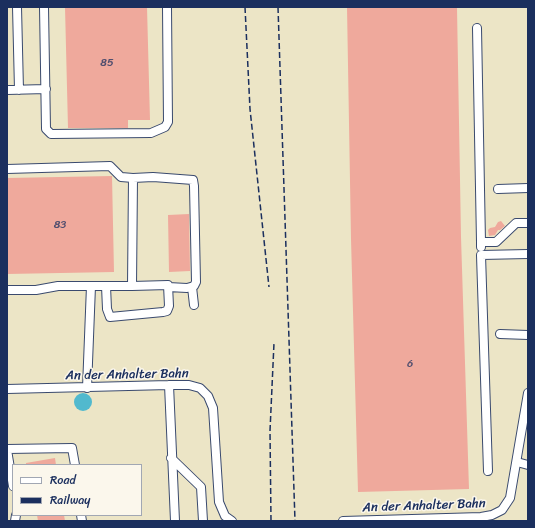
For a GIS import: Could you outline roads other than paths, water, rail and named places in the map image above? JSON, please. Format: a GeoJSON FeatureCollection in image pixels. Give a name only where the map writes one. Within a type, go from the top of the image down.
{"type":"FeatureCollection","features":[{"type":"Feature","properties":{"kind":"street"},"geometry":{"type":"LineString","coordinates":[[17,7],[19,90]]}},
{"type":"Feature","properties":{"kind":"street"},"geometry":{"type":"LineString","coordinates":[[44,7],[46,129],[51,134],[151,133],[165,127],[168,122],[167,7]]}},
{"type":"Feature","properties":{"kind":"street"},"geometry":{"type":"LineString","coordinates":[[477,28],[481,255],[488,471]]}},
{"type":"Feature","properties":{"kind":"street"},"geometry":{"type":"LineString","coordinates":[[7,90],[46,89]]}},
{"type":"Feature","properties":{"kind":"street"},"geometry":{"type":"LineString","coordinates":[[7,169],[110,166],[121,177],[153,177],[193,180],[196,282],[192,287],[194,305]]}},
{"type":"Feature","properties":{"kind":"street"},"geometry":{"type":"LineString","coordinates":[[132,286],[133,178]]}},
{"type":"Feature","properties":{"kind":"street"},"geometry":{"type":"LineString","coordinates":[[498,189],[528,188]]}},
{"type":"Feature","properties":{"kind":"street"},"geometry":{"type":"LineString","coordinates":[[481,242],[496,242],[516,223],[528,223]]}},
{"type":"Feature","properties":{"kind":"street"},"geometry":{"type":"LineString","coordinates":[[481,255],[528,254]]}},
{"type":"Feature","properties":{"kind":"street"},"geometry":{"type":"LineString","coordinates":[[7,290],[36,290],[58,286],[168,285],[168,287],[192,287]]}},
{"type":"Feature","properties":{"kind":"street"},"geometry":{"type":"LineString","coordinates":[[87,388],[91,286]]}},
{"type":"Feature","properties":{"kind":"street"},"geometry":{"type":"LineString","coordinates":[[106,286],[107,310],[110,317],[163,312],[167,310],[169,306],[168,287]]}},
{"type":"Feature","properties":{"kind":"street"},"geometry":{"type":"LineString","coordinates":[[500,334],[528,335]]}},
{"type":"Feature","properties":{"kind":"street"},"geometry":{"type":"LineString","coordinates":[[169,385],[171,458],[175,521]]}},
{"type":"Feature","properties":{"kind":"street","name":"An der Anhalter Bahn"},"geometry":{"type":"LineString","coordinates":[[7,389],[169,385],[194,386],[205,391],[208,396],[213,415],[219,502],[225,516],[232,521]]}},
{"type":"Feature","properties":{"kind":"street","name":"An der Anhalter Bahn"},"geometry":{"type":"LineString","coordinates":[[343,521],[492,515],[502,510],[508,504],[525,434],[528,393]]}},
{"type":"Feature","properties":{"kind":"street"},"geometry":{"type":"LineString","coordinates":[[12,480],[7,449],[72,448],[75,464]]}},
{"type":"Feature","properties":{"kind":"street"},"geometry":{"type":"LineString","coordinates":[[171,458],[201,487],[203,521]]}},
{"type":"Feature","properties":{"kind":"street"},"geometry":{"type":"LineString","coordinates":[[517,462],[528,465]]}},
{"type":"Feature","properties":{"kind":"water"},"geometry":{"type":"Polygon","coordinates":[[[83,393],[89,396],[92,402],[89,408],[83,411],[77,408],[74,402],[77,396],[83,393]]]}},
{"type":"Feature","properties":{"kind":"railway"},"geometry":{"type":"LineString","coordinates":[[245,7],[250,109],[269,287]]}},
{"type":"Feature","properties":{"kind":"railway"},"geometry":{"type":"LineString","coordinates":[[278,7],[295,521]]}},
{"type":"Feature","properties":{"kind":"railway"},"geometry":{"type":"LineString","coordinates":[[271,521],[270,431],[274,343]]}}]}
